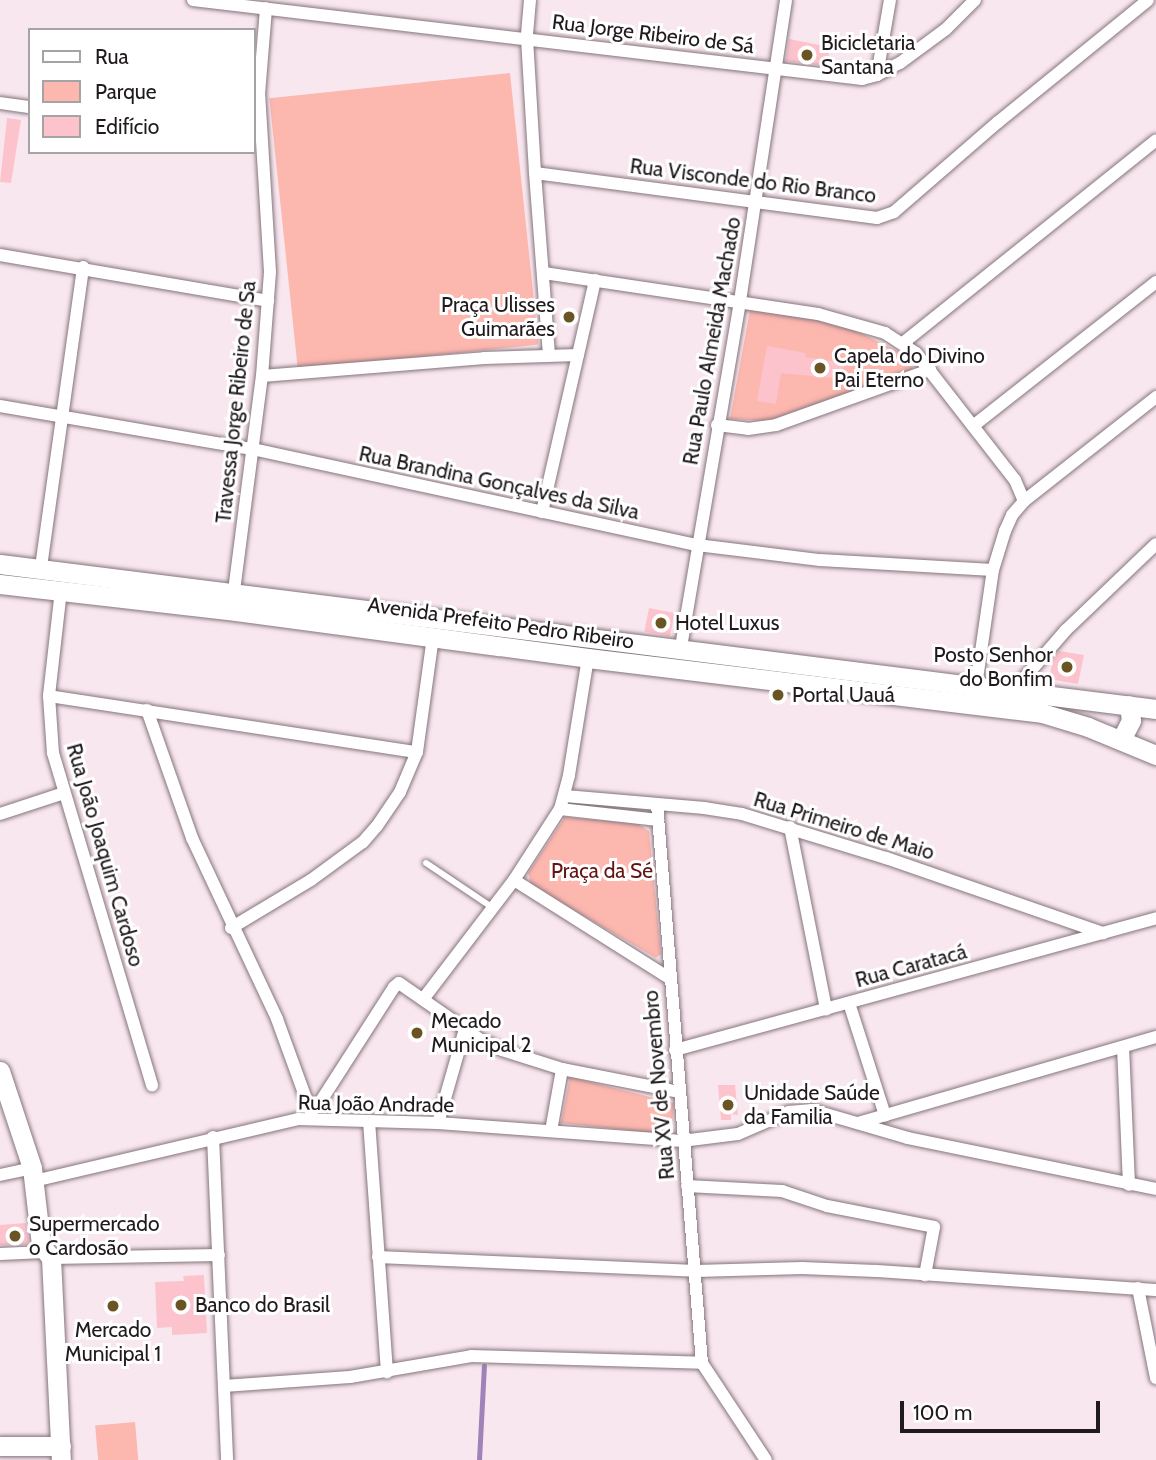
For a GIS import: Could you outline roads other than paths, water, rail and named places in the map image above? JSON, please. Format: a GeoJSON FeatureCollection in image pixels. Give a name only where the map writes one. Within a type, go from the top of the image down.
{"type":"FeatureCollection","features":[{"type":"Feature","properties":{"kind":"main road","name":"Avenida Prefeito Pedro Ribeiro"},"geometry":{"type":"LineString","coordinates":[[0,564],[63,570],[433,637],[588,658],[1013,700],[1129,705],[1156,709]]}},
{"type":"Feature","properties":{"kind":"main road"},"geometry":{"type":"LineString","coordinates":[[38,588],[40,567]]}},
{"type":"Feature","properties":{"kind":"main road"},"geometry":{"type":"LineString","coordinates":[[61,590],[63,570]]}},
{"type":"Feature","properties":{"kind":"main road","name":"Avenida Prefeito Pedro Ribeiro"},"geometry":{"type":"LineString","coordinates":[[0,584],[436,617],[976,686],[1156,755]]}},
{"type":"Feature","properties":{"kind":"main road"},"geometry":{"type":"LineString","coordinates":[[433,637],[436,617]]}},
{"type":"Feature","properties":{"kind":"main road"},"geometry":{"type":"LineString","coordinates":[[588,658],[591,636]]}},
{"type":"Feature","properties":{"kind":"main road"},"geometry":{"type":"LineString","coordinates":[[678,669],[681,647]]}},
{"type":"Feature","properties":{"kind":"main road"},"geometry":{"type":"LineString","coordinates":[[1121,740],[1132,720],[1129,705]]}},
{"type":"Feature","properties":{"kind":"main road"},"geometry":{"type":"LineString","coordinates":[[0,1071],[33,1174],[41,1245],[48,1255],[61,1453],[0,1446]]}},
{"type":"Feature","properties":{"kind":"street","name":"Rua Jorge Ribeiro de Sá"},"geometry":{"type":"LineString","coordinates":[[193,0],[862,79],[877,75]]}},
{"type":"Feature","properties":{"kind":"street"},"geometry":{"type":"LineString","coordinates":[[530,0],[527,38],[549,355]]}},
{"type":"Feature","properties":{"kind":"street","name":"Rua Paulo Almeida Machado"},"geometry":{"type":"LineString","coordinates":[[681,647],[740,302],[786,0]]}},
{"type":"Feature","properties":{"kind":"street"},"geometry":{"type":"LineString","coordinates":[[877,75],[890,0]]}},
{"type":"Feature","properties":{"kind":"street"},"geometry":{"type":"LineString","coordinates":[[877,75],[946,29],[975,0]]}},
{"type":"Feature","properties":{"kind":"street","name":"Rua Visconde do Rio Branco"},"geometry":{"type":"LineString","coordinates":[[535,173],[867,217],[886,216],[1148,0]]}},
{"type":"Feature","properties":{"kind":"street","name":"Travessa Jorge Ribeiro de Sa"},"geometry":{"type":"LineString","coordinates":[[233,601],[262,376],[268,301],[268,209],[258,139],[266,8]]}},
{"type":"Feature","properties":{"kind":"street"},"geometry":{"type":"LineString","coordinates":[[0,103],[28,107]]}},
{"type":"Feature","properties":{"kind":"street"},"geometry":{"type":"LineString","coordinates":[[903,343],[1156,139]]}},
{"type":"Feature","properties":{"kind":"street"},"geometry":{"type":"LineString","coordinates":[[0,255],[83,267],[268,301]]}},
{"type":"Feature","properties":{"kind":"street"},"geometry":{"type":"LineString","coordinates":[[40,567],[83,267]]}},
{"type":"Feature","properties":{"kind":"street"},"geometry":{"type":"LineString","coordinates":[[544,273],[740,302],[852,322],[903,343],[930,370],[1015,480],[1024,501]]}},
{"type":"Feature","properties":{"kind":"street"},"geometry":{"type":"LineString","coordinates":[[542,512],[595,281]]}},
{"type":"Feature","properties":{"kind":"street"},"geometry":{"type":"LineString","coordinates":[[972,426],[1156,282]]}},
{"type":"Feature","properties":{"kind":"street"},"geometry":{"type":"LineString","coordinates":[[262,376],[578,355]]}},
{"type":"Feature","properties":{"kind":"street"},"geometry":{"type":"LineString","coordinates":[[717,425],[748,429],[776,425],[930,370]]}},
{"type":"Feature","properties":{"kind":"street"},"geometry":{"type":"LineString","coordinates":[[976,686],[993,570],[1004,531],[1024,501],[1156,397]]}},
{"type":"Feature","properties":{"kind":"street","name":"Rua Brandina Gonçalves da Silva"},"geometry":{"type":"LineString","coordinates":[[0,406],[252,449],[697,545],[820,560],[993,570]]}},
{"type":"Feature","properties":{"kind":"street"},"geometry":{"type":"LineString","coordinates":[[1013,700],[1066,630],[1156,544]]}},
{"type":"Feature","properties":{"kind":"street","name":"Rua João Joaquim Cardoso"},"geometry":{"type":"LineString","coordinates":[[61,590],[49,696],[53,753],[152,1086]]}},
{"type":"Feature","properties":{"kind":"street"},"geometry":{"type":"LineString","coordinates":[[231,928],[311,880],[363,842],[400,792],[417,752],[433,637]]}},
{"type":"Feature","properties":{"kind":"street"},"geometry":{"type":"LineString","coordinates":[[424,998],[514,880],[562,802],[588,658]]}},
{"type":"Feature","properties":{"kind":"street"},"geometry":{"type":"LineString","coordinates":[[49,696],[417,752]]}},
{"type":"Feature","properties":{"kind":"street"},"geometry":{"type":"LineString","coordinates":[[147,710],[192,838],[231,928],[277,1019],[311,1113],[397,984],[402,984],[465,1029],[502,1050],[562,1069],[679,1092]]}},
{"type":"Feature","properties":{"kind":"street"},"geometry":{"type":"LineString","coordinates":[[0,814],[64,793]]}},
{"type":"Feature","properties":{"kind":"street"},"geometry":{"type":"LineString","coordinates":[[562,802],[658,820]]}},
{"type":"Feature","properties":{"kind":"street","name":"Rua Primeiro de Maio"},"geometry":{"type":"LineString","coordinates":[[562,802],[704,808],[790,827],[1103,933]]}},
{"type":"Feature","properties":{"kind":"street","name":"Rua XV de Novembro"},"geometry":{"type":"LineString","coordinates":[[657,804],[682,1141],[696,1271],[702,1363]]}},
{"type":"Feature","properties":{"kind":"street"},"geometry":{"type":"LineString","coordinates":[[790,827],[826,1009]]}},
{"type":"Feature","properties":{"kind":"street"},"geometry":{"type":"LineString","coordinates":[[514,880],[669,978]]}},
{"type":"Feature","properties":{"kind":"street","name":"Rua Caratacá"},"geometry":{"type":"LineString","coordinates":[[675,1050],[1156,918]]}},
{"type":"Feature","properties":{"kind":"street"},"geometry":{"type":"LineString","coordinates":[[849,1003],[885,1115]]}},
{"type":"Feature","properties":{"kind":"street"},"geometry":{"type":"LineString","coordinates":[[438,1123],[465,1029]]}},
{"type":"Feature","properties":{"kind":"street"},"geometry":{"type":"LineString","coordinates":[[858,1123],[1156,1037]]}},
{"type":"Feature","properties":{"kind":"street"},"geometry":{"type":"LineString","coordinates":[[1123,1047],[1129,1185]]}},
{"type":"Feature","properties":{"kind":"street"},"geometry":{"type":"LineString","coordinates":[[551,1131],[562,1069]]}},
{"type":"Feature","properties":{"kind":"street","name":"Rua João Andrade"},"geometry":{"type":"LineString","coordinates":[[0,1175],[33,1174],[213,1137],[311,1113],[369,1121],[438,1123],[682,1141],[738,1134],[800,1110],[812,1110],[908,1138],[1156,1189]]}},
{"type":"Feature","properties":{"kind":"street"},"geometry":{"type":"LineString","coordinates":[[369,1121],[387,1372]]}},
{"type":"Feature","properties":{"kind":"street"},"geometry":{"type":"LineString","coordinates":[[213,1137],[227,1460]]}},
{"type":"Feature","properties":{"kind":"street"},"geometry":{"type":"LineString","coordinates":[[687,1186],[782,1191],[827,1206],[934,1227],[926,1275]]}},
{"type":"Feature","properties":{"kind":"street"},"geometry":{"type":"LineString","coordinates":[[0,1254],[219,1255]]}},
{"type":"Feature","properties":{"kind":"street"},"geometry":{"type":"LineString","coordinates":[[379,1257],[696,1271],[802,1268],[1156,1290]]}},
{"type":"Feature","properties":{"kind":"street"},"geometry":{"type":"LineString","coordinates":[[1138,1289],[1156,1378]]}},
{"type":"Feature","properties":{"kind":"street"},"geometry":{"type":"LineString","coordinates":[[224,1387],[387,1372],[471,1356],[702,1363],[766,1460]]}},
{"type":"Feature","properties":{"kind":"lane"},"geometry":{"type":"LineString","coordinates":[[426,863],[493,908]]}},
{"type":"Feature","properties":{"kind":"waterway"},"geometry":{"type":"LineString","coordinates":[[479,1460],[484,1366]]}},
{"type":"Feature","properties":{"kind":"place","name":"Bicicletaria Santana"},"geometry":{"type":"Point","coordinates":[807,55]}},
{"type":"Feature","properties":{"kind":"place","name":"Praça Ulisses Guimarães"},"geometry":{"type":"Point","coordinates":[569,317]}},
{"type":"Feature","properties":{"kind":"place","name":"Capela do Divino Pai Eterno"},"geometry":{"type":"Point","coordinates":[820,368]}},
{"type":"Feature","properties":{"kind":"place","name":"Hotel Luxus"},"geometry":{"type":"Point","coordinates":[661,623]}},
{"type":"Feature","properties":{"kind":"place","name":"Posto Senhor do Bonfim"},"geometry":{"type":"Point","coordinates":[1067,667]}},
{"type":"Feature","properties":{"kind":"place","name":"Portal Uauá"},"geometry":{"type":"Point","coordinates":[778,695]}},
{"type":"Feature","properties":{"kind":"place","name":"Mecado Municipal 2"},"geometry":{"type":"Point","coordinates":[417,1033]}},
{"type":"Feature","properties":{"kind":"place","name":"Unidade Saúde da Familia"},"geometry":{"type":"Point","coordinates":[728,1105]}},
{"type":"Feature","properties":{"kind":"place","name":"Supermercado o Cardosão"},"geometry":{"type":"Point","coordinates":[15,1236]}},
{"type":"Feature","properties":{"kind":"place","name":"Banco do Brasil"},"geometry":{"type":"Point","coordinates":[181,1305]}},
{"type":"Feature","properties":{"kind":"place","name":"Mercado Municipal 1"},"geometry":{"type":"Point","coordinates":[113,1306]}},
{"type":"Feature","properties":{"kind":"park label","name":"Praça da Sé"},"geometry":{"type":"Point","coordinates":[602,871]}}]}
